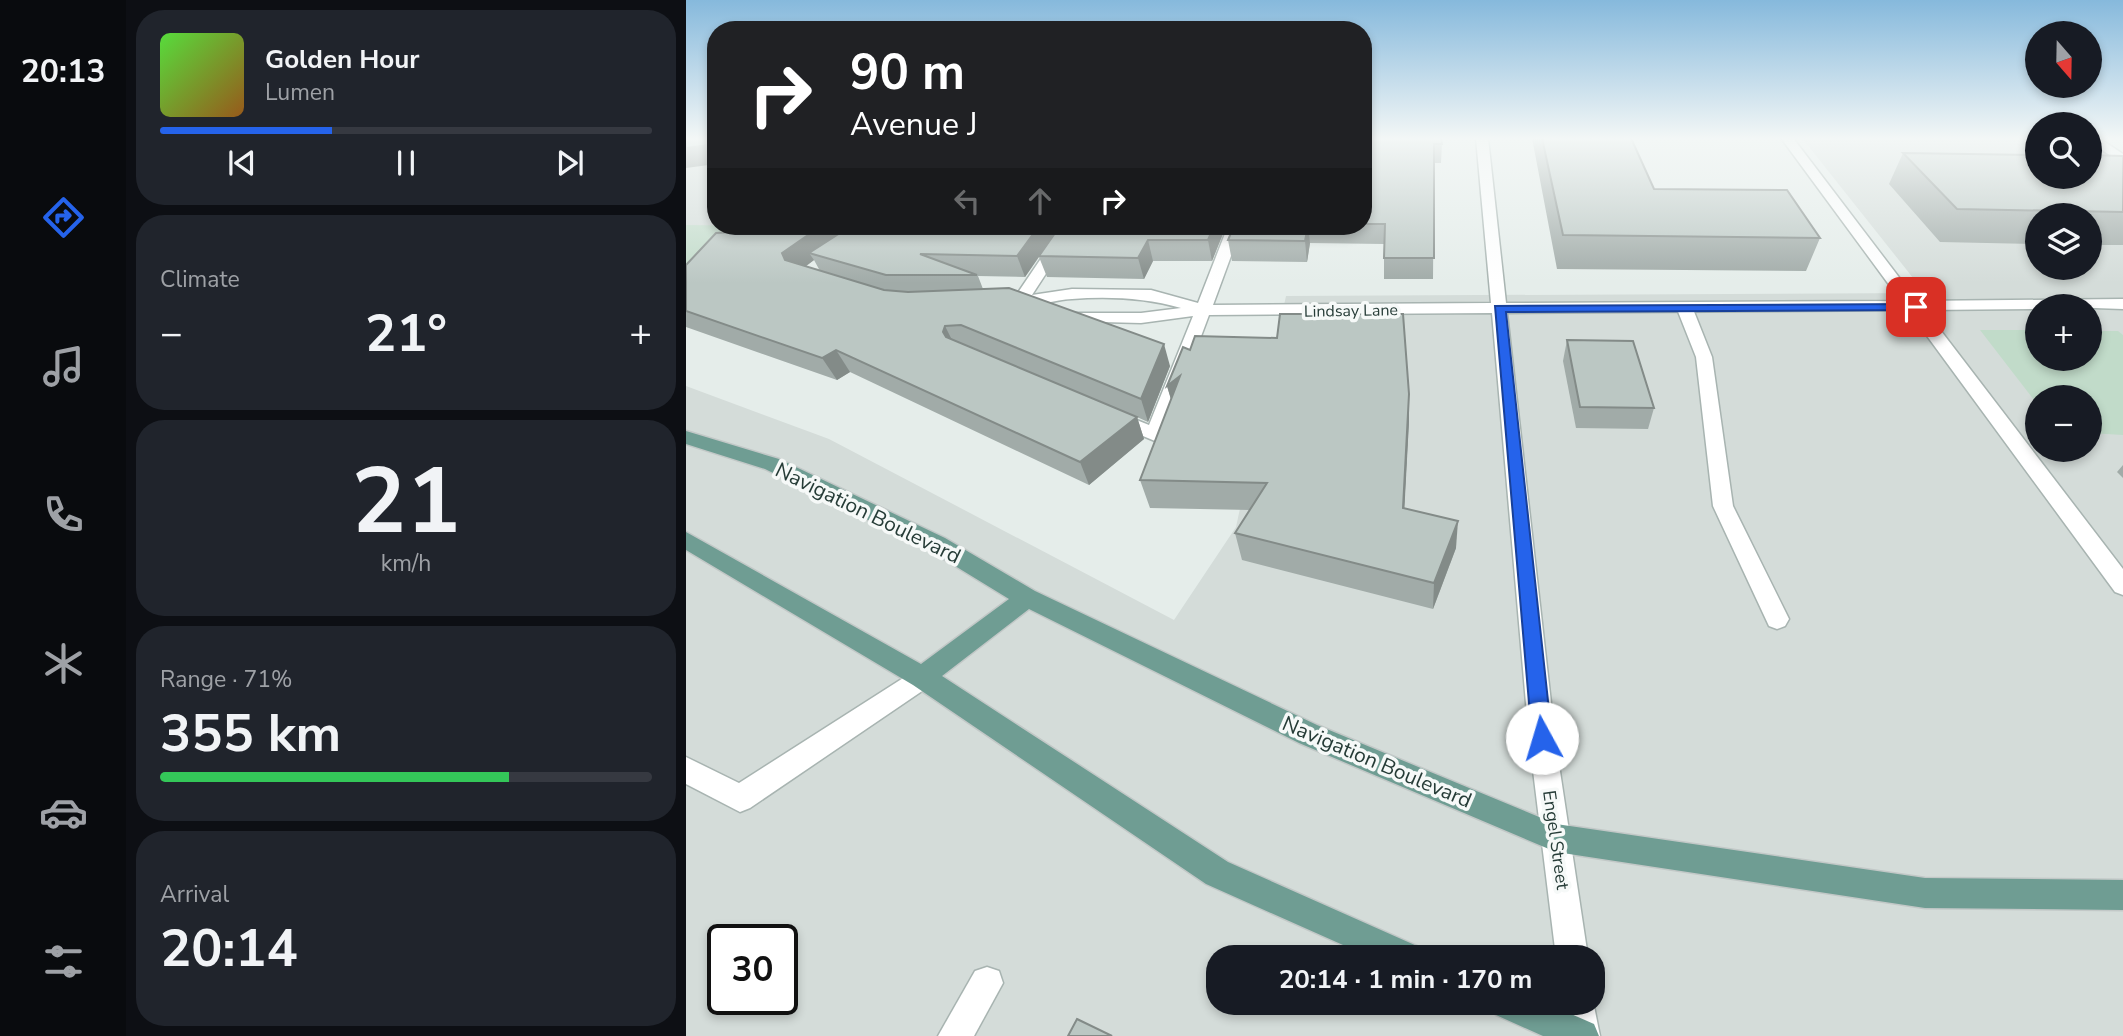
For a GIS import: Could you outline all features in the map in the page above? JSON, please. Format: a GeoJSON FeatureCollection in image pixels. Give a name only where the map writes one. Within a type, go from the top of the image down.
{"type":"FeatureCollection","features":[{"type":"Feature","properties":{"kind":"main road","name":"Navigation Boulevard"},"geometry":{"type":"LineString","coordinates":[[686,437],[772,464],[937,544],[1027,598],[1308,734],[1556,838],[1925,893],[2123,895]]}},
{"type":"Feature","properties":{"kind":"main road"},"geometry":{"type":"LineString","coordinates":[[686,540],[922,677],[1217,873],[1379,945]]}},
{"type":"Feature","properties":{"kind":"main road"},"geometry":{"type":"LineString","coordinates":[[922,677],[1027,598]]}},
{"type":"Feature","properties":{"kind":"main road"},"geometry":{"type":"LineString","coordinates":[[1535,1015],[1583,1036]]}},
{"type":"Feature","properties":{"kind":"street","name":"Engel Street"},"geometry":{"type":"LineString","coordinates":[[1487,186],[1542,738],[1571,945]]}},
{"type":"Feature","properties":{"kind":"street"},"geometry":{"type":"LineString","coordinates":[[1824,186],[2123,586]]}},
{"type":"Feature","properties":{"kind":"street"},"geometry":{"type":"LineString","coordinates":[[1019,302],[1063,235]]}},
{"type":"Feature","properties":{"kind":"street"},"geometry":{"type":"LineString","coordinates":[[1104,413],[1155,435],[1232,235]]}},
{"type":"Feature","properties":{"kind":"street","name":"Lindsay Lane"},"geometry":{"type":"LineString","coordinates":[[993,304],[1019,302],[1063,317],[1141,317],[1203,310],[1685,309],[2123,304]]}},
{"type":"Feature","properties":{"kind":"street"},"geometry":{"type":"LineString","coordinates":[[1685,309],[1704,358],[1723,506],[1777,619]]}},
{"type":"Feature","properties":{"kind":"street"},"geometry":{"type":"LineString","coordinates":[[686,770],[740,798],[922,677]]}},
{"type":"Feature","properties":{"kind":"street"},"geometry":{"type":"LineString","coordinates":[[955,1036],[987,983]]}},
{"type":"Feature","properties":{"kind":"street"},"geometry":{"type":"LineString","coordinates":[[1580,1015],[1583,1036]]}},
{"type":"Feature","properties":{"kind":"shaded area"},"geometry":{"type":"Polygon","coordinates":[[[686,186],[707,186],[707,235],[712,235],[686,286],[686,186]]]}},
{"type":"Feature","properties":{"kind":"shaded area"},"geometry":{"type":"Polygon","coordinates":[[[1840,186],[2102,189],[2102,186],[2123,186],[2123,1036],[686,1036],[686,386],[829,439],[1174,620],[1236,527],[1286,296],[1925,293],[1840,186]]]}},
{"type":"Feature","properties":{"kind":"green space"},"geometry":{"type":"Polygon","coordinates":[[[686,225],[707,225],[707,235],[757,235],[686,286],[686,225]]]}},
{"type":"Feature","properties":{"kind":"green space"},"geometry":{"type":"Polygon","coordinates":[[[1980,330],[2025,330],[2025,371],[2102,371],[2102,331],[2118,331],[2123,335],[2123,435],[2102,434],[2102,385],[2025,385],[2025,388],[1980,330]]]}},
{"type":"Feature","properties":{"kind":"building"},"geometry":{"type":"Polygon","coordinates":[[[1372,186],[1434,186],[1434,258],[1384,258],[1385,224],[1372,224],[1372,186]]]}},
{"type":"Feature","properties":{"kind":"building"},"geometry":{"type":"Polygon","coordinates":[[[1552,186],[1787,190],[1820,238],[1563,235],[1552,186]]]}},
{"type":"Feature","properties":{"kind":"building"},"geometry":{"type":"Polygon","coordinates":[[[1935,186],[2102,189],[2102,186],[2123,186],[2123,212],[2102,212],[2102,203],[2025,203],[2025,210],[1957,209],[1935,186]]]}},
{"type":"Feature","properties":{"kind":"building"},"geometry":{"type":"Polygon","coordinates":[[[714,235],[808,235],[782,253],[785,260],[884,290],[908,292],[1009,288],[1164,344],[1141,399],[961,325],[945,326],[943,332],[946,337],[1137,417],[1080,462],[836,350],[822,358],[686,311],[686,265],[714,235]]]}},
{"type":"Feature","properties":{"kind":"building"},"geometry":{"type":"Polygon","coordinates":[[[837,235],[1032,235],[1017,256],[920,254],[977,275],[886,275],[809,253],[837,235]]]}},
{"type":"Feature","properties":{"kind":"building"},"geometry":{"type":"Polygon","coordinates":[[[1054,235],[1210,235],[1208,240],[1148,240],[1138,258],[1039,256],[1054,235]]]}},
{"type":"Feature","properties":{"kind":"building"},"geometry":{"type":"Polygon","coordinates":[[[1230,235],[1306,235],[1305,241],[1228,240],[1230,235]]]}},
{"type":"Feature","properties":{"kind":"building"},"geometry":{"type":"Polygon","coordinates":[[[1280,314],[1403,314],[1409,394],[1403,508],[1458,521],[1434,583],[1235,533],[1267,483],[1140,480],[1180,376],[1167,386],[1183,347],[1190,350],[1195,336],[1277,338],[1280,314]]]}},
{"type":"Feature","properties":{"kind":"building"},"geometry":{"type":"Polygon","coordinates":[[[1567,340],[1633,341],[1654,408],[1580,407],[1567,340]]]}},
{"type":"Feature","properties":{"kind":"building"},"geometry":{"type":"Polygon","coordinates":[[[1077,1019],[1112,1036],[1068,1036],[1077,1019]]]}},
{"type":"Feature","properties":{"kind":"route"},"geometry":{"type":"LineString","coordinates":[[1542,738],[1499,308],[1916,307]]}}]}
